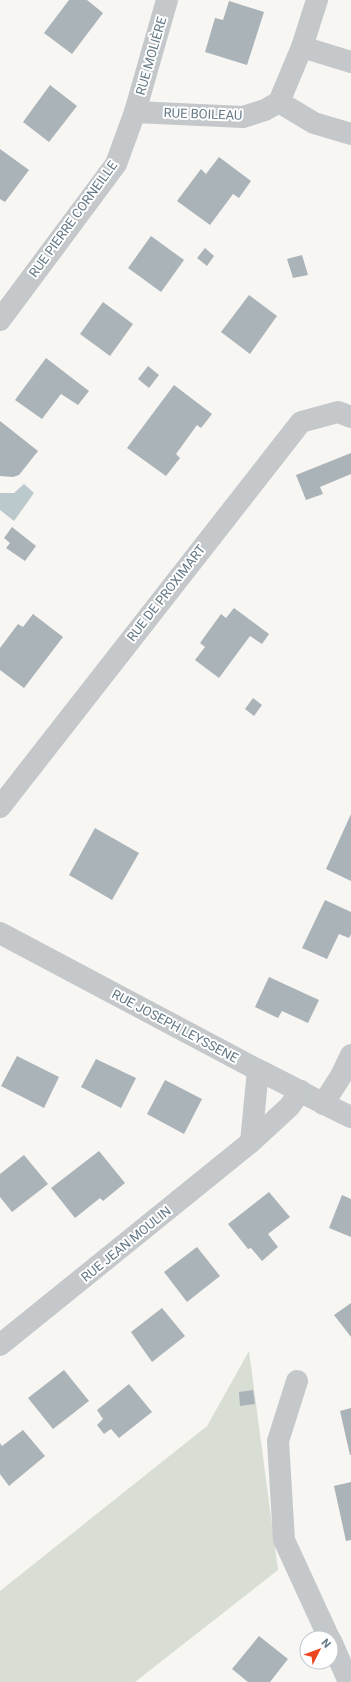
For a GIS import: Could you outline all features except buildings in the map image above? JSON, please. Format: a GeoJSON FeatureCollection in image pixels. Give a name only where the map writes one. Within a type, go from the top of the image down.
{"type":"FeatureCollection","features":[{"type":"Feature","properties":{"kind":"street","name":"RUE MOLIÈRE"},"geometry":{"type":"LineString","coordinates":[[135,112],[167,0]]}},
{"type":"Feature","properties":{"kind":"street"},"geometry":{"type":"LineString","coordinates":[[317,0],[302,47],[279,102],[314,123],[351,134]]}},
{"type":"Feature","properties":{"kind":"street"},"geometry":{"type":"LineString","coordinates":[[302,47],[351,62]]}},
{"type":"Feature","properties":{"kind":"street","name":"RUE BOILEAU"},"geometry":{"type":"LineString","coordinates":[[135,112],[243,117],[266,110],[279,102]]}},
{"type":"Feature","properties":{"kind":"street","name":"RUE PIERRE CORNEILLE"},"geometry":{"type":"LineString","coordinates":[[0,320],[116,164],[135,112]]}},
{"type":"Feature","properties":{"kind":"street","name":"RUE DE PROXIMART"},"geometry":{"type":"LineString","coordinates":[[0,807],[300,422],[338,412],[351,417]]}},
{"type":"Feature","properties":{"kind":"street","name":"RUE JOSEPH LEYSSENE"},"geometry":{"type":"LineString","coordinates":[[0,933],[258,1070],[351,1117]]}},
{"type":"Feature","properties":{"kind":"street"},"geometry":{"type":"LineString","coordinates":[[324,1104],[341,1076],[351,1055]]}},
{"type":"Feature","properties":{"kind":"street"},"geometry":{"type":"LineString","coordinates":[[251,1142],[258,1070]]}},
{"type":"Feature","properties":{"kind":"street","name":"RUE JEAN MOULIN"},"geometry":{"type":"LineString","coordinates":[[0,1344],[251,1142],[289,1107],[301,1091]]}},
{"type":"Feature","properties":{"kind":"street"},"geometry":{"type":"LineString","coordinates":[[297,1380],[278,1441],[284,1540],[326,1630]]}},
{"type":"Feature","properties":{"kind":"street"},"geometry":{"type":"LineString","coordinates":[[339,1658],[350,1681]]}},
{"type":"Feature","properties":{"kind":"shaded area"},"geometry":{"type":"Polygon","coordinates":[[[24,484],[34,493],[14,521],[0,510],[0,493],[14,493],[24,484]]]}},
{"type":"Feature","properties":{"kind":"shaded area"},"geometry":{"type":"Polygon","coordinates":[[[249,1351],[278,1570],[135,1682],[0,1682],[0,1591],[207,1426],[249,1351]]]}}]}
